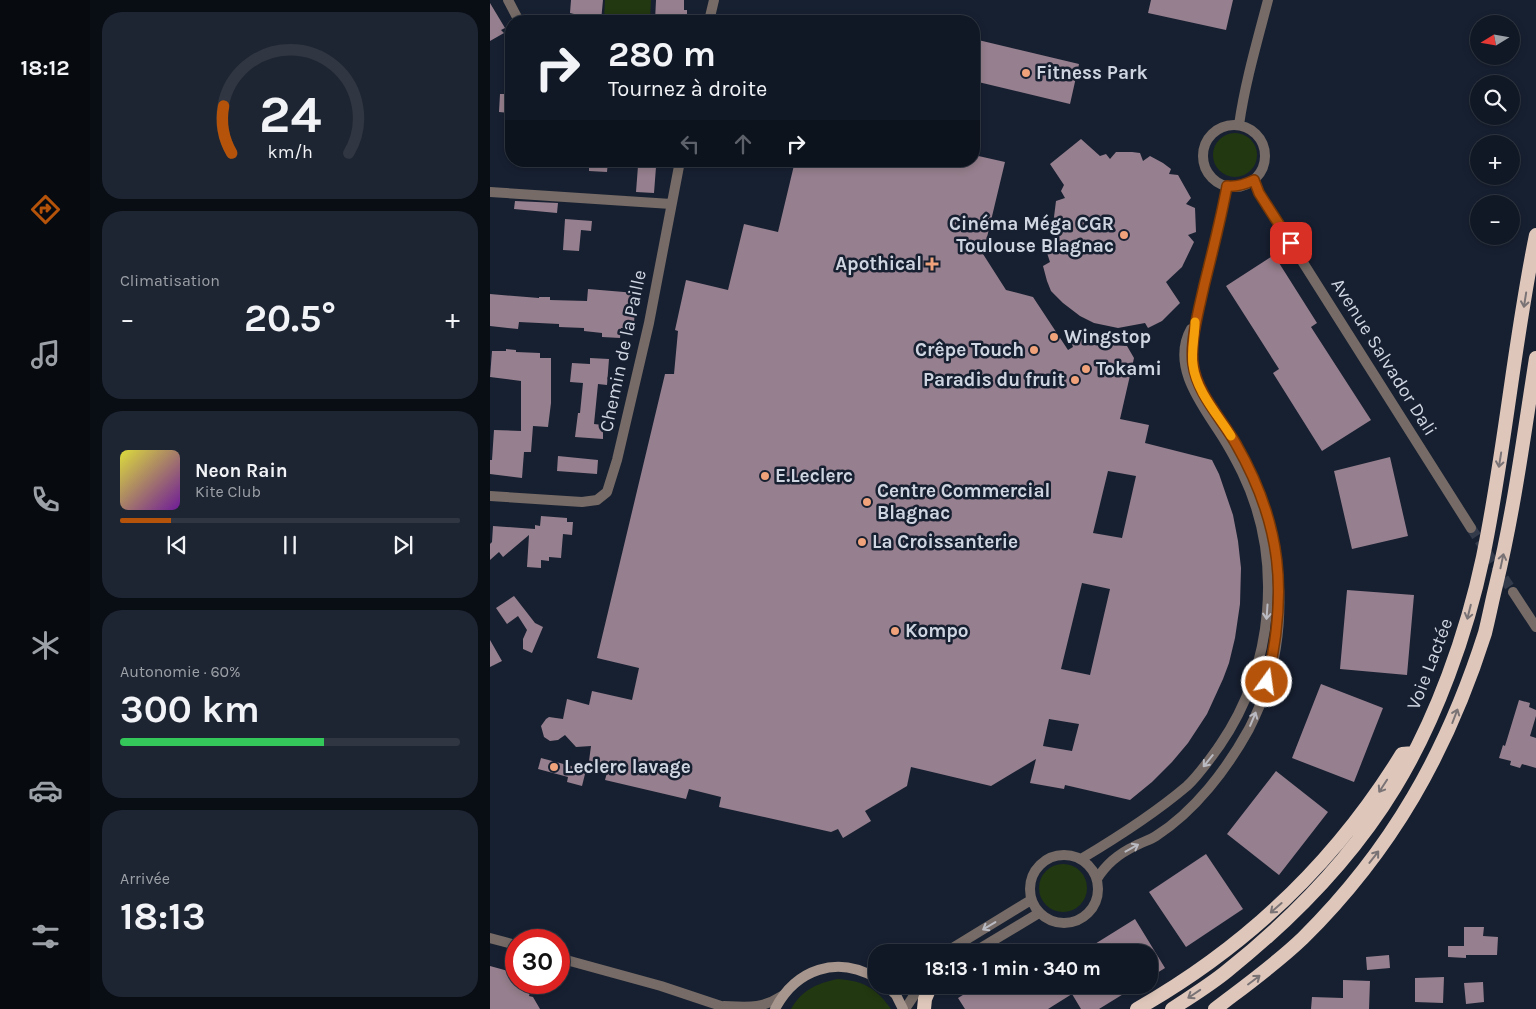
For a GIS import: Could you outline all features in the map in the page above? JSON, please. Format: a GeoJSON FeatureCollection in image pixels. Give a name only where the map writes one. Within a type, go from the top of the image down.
{"type":"FeatureCollection","features":[{"type":"Feature","properties":{"kind":"highway","name":"Voie Lactée"},"geometry":{"type":"LineString","coordinates":[[1172,1009],[1226,972],[1272,933],[1314,892],[1349,852],[1375,816],[1395,787],[1414,753],[1441,692],[1466,624],[1483,558],[1536,235]]}},
{"type":"Feature","properties":{"kind":"highway"},"geometry":{"type":"LineString","coordinates":[[1215,1009],[1265,972],[1344,895],[1388,838],[1422,783],[1454,720],[1485,632],[1511,515],[1536,358]]}},
{"type":"Feature","properties":{"kind":"highway"},"geometry":{"type":"LineString","coordinates":[[1137,1009],[1199,970],[1282,903],[1316,870],[1350,831],[1380,791],[1402,754],[1414,753]]}},
{"type":"Feature","properties":{"kind":"highway"},"geometry":{"type":"LineString","coordinates":[[924,1009],[927,994]]}},
{"type":"Feature","properties":{"kind":"main road"},"geometry":{"type":"LineString","coordinates":[[775,1009],[782,996],[798,979],[819,969],[841,966],[868,973]]}},
{"type":"Feature","properties":{"kind":"main road"},"geometry":{"type":"LineString","coordinates":[[895,994],[904,1009]]}},
{"type":"Feature","properties":{"kind":"street"},"geometry":{"type":"LineString","coordinates":[[508,0],[516,15]]}},
{"type":"Feature","properties":{"kind":"street"},"geometry":{"type":"LineString","coordinates":[[710,15],[714,0]]}},
{"type":"Feature","properties":{"kind":"street"},"geometry":{"type":"LineString","coordinates":[[1239,125],[1250,64],[1268,0]]}},
{"type":"Feature","properties":{"kind":"street"},"geometry":{"type":"LineString","coordinates":[[1239,125],[1255,133],[1260,140],[1264,148],[1263,165],[1260,173],[1254,180],[1246,184],[1227,186],[1219,183],[1207,171],[1204,163],[1205,146],[1218,129],[1239,125]]}},
{"type":"Feature","properties":{"kind":"street","name":"Chemin de la Paille"},"geometry":{"type":"LineString","coordinates":[[490,496],[582,502],[597,500],[608,492],[649,322],[679,167]]}},
{"type":"Feature","properties":{"kind":"street","name":"Avenue Salvador Dali"},"geometry":{"type":"LineString","coordinates":[[1254,180],[1259,193],[1471,528]]}},
{"type":"Feature","properties":{"kind":"street"},"geometry":{"type":"LineString","coordinates":[[1097,879],[1110,862],[1132,847],[1155,836],[1186,812],[1203,795],[1235,752],[1249,728],[1270,682],[1279,613],[1280,587],[1274,544],[1265,506],[1252,474],[1236,443],[1208,402],[1193,367],[1192,357],[1196,322],[1227,186]]}},
{"type":"Feature","properties":{"kind":"street"},"geometry":{"type":"LineString","coordinates":[[490,192],[671,204]]}},
{"type":"Feature","properties":{"kind":"street"},"geometry":{"type":"LineString","coordinates":[[1081,859],[1124,833],[1188,786],[1212,758],[1232,728],[1248,696],[1262,646],[1269,582],[1262,531],[1255,504],[1242,472],[1196,395],[1186,372],[1184,360],[1186,347],[1189,334],[1196,322]]}},
{"type":"Feature","properties":{"kind":"street"},"geometry":{"type":"LineString","coordinates":[[1512,592],[1536,627]]}},
{"type":"Feature","properties":{"kind":"street"},"geometry":{"type":"LineString","coordinates":[[1262,646],[1261,679],[1270,682]]}},
{"type":"Feature","properties":{"kind":"street"},"geometry":{"type":"LineString","coordinates":[[1232,728],[1232,748],[1235,752]]}},
{"type":"Feature","properties":{"kind":"street"},"geometry":{"type":"LineString","coordinates":[[1067,855],[1081,859],[1093,871],[1097,879],[1098,888],[1094,906],[1081,919],[1073,923],[1055,923],[1039,914],[1031,900],[1029,892],[1031,877],[1039,865],[1052,857],[1067,855]]}},
{"type":"Feature","properties":{"kind":"street"},"geometry":{"type":"LineString","coordinates":[[959,944],[1031,900]]}},
{"type":"Feature","properties":{"kind":"street"},"geometry":{"type":"LineString","coordinates":[[988,944],[1039,914]]}},
{"type":"Feature","properties":{"kind":"street"},"geometry":{"type":"LineString","coordinates":[[490,938],[505,942]]}},
{"type":"Feature","properties":{"kind":"street"},"geometry":{"type":"LineString","coordinates":[[570,961],[661,986],[727,1008],[762,1006],[770,1004],[782,996]]}},
{"type":"Feature","properties":{"kind":"street"},"geometry":{"type":"LineString","coordinates":[[904,1009],[915,994]]}},
{"type":"Feature","properties":{"kind":"green space"},"geometry":{"type":"Polygon","coordinates":[[[605,0],[651,0],[650,15],[604,15],[605,0]]]}},
{"type":"Feature","properties":{"kind":"green space"},"geometry":{"type":"Polygon","coordinates":[[[1231,133],[1239,133],[1251,139],[1257,155],[1251,171],[1239,177],[1231,177],[1219,171],[1213,159],[1213,151],[1219,139],[1231,133]]]}},
{"type":"Feature","properties":{"kind":"green space"},"geometry":{"type":"Polygon","coordinates":[[[1063,864],[1072,866],[1080,871],[1085,879],[1087,888],[1085,897],[1080,905],[1072,910],[1063,912],[1054,910],[1046,905],[1041,897],[1039,888],[1041,879],[1046,871],[1054,866],[1063,864]]]}},
{"type":"Feature","properties":{"kind":"green space"},"geometry":{"type":"Polygon","coordinates":[[[838,979],[862,984],[868,987],[868,994],[878,994],[891,1009],[791,1009],[805,992],[823,983],[838,979]]]}},
{"type":"Feature","properties":{"kind":"building"},"geometry":{"type":"Polygon","coordinates":[[[571,0],[603,0],[602,15],[574,15],[570,13],[571,0]]]}},
{"type":"Feature","properties":{"kind":"building"},"geometry":{"type":"Polygon","coordinates":[[[656,0],[684,0],[684,10],[687,10],[687,15],[655,15],[656,0]]]}},
{"type":"Feature","properties":{"kind":"building"},"geometry":{"type":"Polygon","coordinates":[[[1151,0],[1233,0],[1226,30],[1148,13],[1151,0]]]}},
{"type":"Feature","properties":{"kind":"building"},"geometry":{"type":"Polygon","coordinates":[[[490,3],[505,28],[501,30],[504,33],[490,41],[490,3]]]}},
{"type":"Feature","properties":{"kind":"building","name":"Fitness Park"},"geometry":{"type":"Polygon","coordinates":[[[980,40],[1079,64],[1070,104],[980,82],[980,40]]]}},
{"type":"Feature","properties":{"kind":"building"},"geometry":{"type":"Polygon","coordinates":[[[500,94],[505,94],[505,112],[499,112],[500,94]]]}},
{"type":"Feature","properties":{"kind":"building","name":"Cinéma Méga CGR Toulouse Blagnac"},"geometry":{"type":"Polygon","coordinates":[[[1081,139],[1100,156],[1106,154],[1110,159],[1116,152],[1132,152],[1140,153],[1143,161],[1150,156],[1163,163],[1171,169],[1169,174],[1178,175],[1191,198],[1186,204],[1195,208],[1196,232],[1188,235],[1194,242],[1182,267],[1166,282],[1180,303],[1162,321],[1148,328],[1145,323],[1118,328],[1094,323],[1080,316],[1063,303],[1051,291],[1047,281],[1043,266],[1050,262],[1047,253],[1058,248],[1053,225],[1056,201],[1065,198],[1061,191],[1064,185],[1050,164],[1081,139]]]}},
{"type":"Feature","properties":{"kind":"building","name":"Centre Commercial Blagnac"},"geometry":{"type":"Polygon","coordinates":[[[980,156],[1005,162],[983,254],[1006,290],[1033,297],[1068,350],[1073,347],[1068,333],[1081,339],[1090,337],[1093,344],[1127,346],[1134,358],[1120,419],[1149,425],[1145,443],[1212,460],[1219,474],[1233,515],[1241,568],[1240,604],[1229,663],[1207,714],[1188,743],[1152,782],[1130,800],[1065,785],[1064,789],[1030,783],[1036,759],[991,786],[911,767],[907,786],[865,811],[871,821],[843,838],[838,829],[831,832],[719,807],[721,797],[689,789],[686,799],[605,780],[609,765],[589,761],[591,746],[576,747],[565,735],[558,740],[550,741],[544,737],[541,726],[549,717],[563,719],[567,699],[589,705],[592,691],[632,700],[639,668],[597,658],[665,374],[674,374],[678,331],[675,330],[686,280],[728,290],[744,224],[778,232],[794,167],[980,167],[980,156]],[[1108,471],[1093,533],[1122,538],[1136,476],[1108,471]],[[1082,583],[1061,669],[1090,675],[1110,589],[1082,583]],[[1049,719],[1043,746],[1072,751],[1079,724],[1049,719]]]}},
{"type":"Feature","properties":{"kind":"building"},"geometry":{"type":"Polygon","coordinates":[[[589,167],[607,167],[607,172],[589,171],[589,167]]]}},
{"type":"Feature","properties":{"kind":"building"},"geometry":{"type":"Polygon","coordinates":[[[638,167],[656,167],[654,193],[636,192],[638,167]]]}},
{"type":"Feature","properties":{"kind":"building"},"geometry":{"type":"Polygon","coordinates":[[[515,201],[558,203],[557,213],[514,209],[515,201]]]}},
{"type":"Feature","properties":{"kind":"building"},"geometry":{"type":"Polygon","coordinates":[[[565,219],[592,221],[591,231],[581,230],[579,251],[563,250],[565,219]]]}},
{"type":"Feature","properties":{"kind":"building"},"geometry":{"type":"Polygon","coordinates":[[[1274,255],[1317,323],[1311,327],[1371,420],[1322,451],[1273,373],[1279,369],[1226,286],[1274,255]]]}},
{"type":"Feature","properties":{"kind":"building"},"geometry":{"type":"Polygon","coordinates":[[[588,289],[636,293],[634,323],[629,328],[621,328],[620,338],[602,337],[602,333],[584,331],[584,328],[559,327],[559,324],[519,322],[518,329],[490,326],[490,294],[539,298],[550,297],[550,300],[587,301],[588,289]]]}},
{"type":"Feature","properties":{"kind":"building"},"geometry":{"type":"Polygon","coordinates":[[[506,349],[516,350],[516,352],[540,353],[540,358],[551,358],[551,403],[548,427],[533,426],[531,452],[524,452],[522,478],[490,474],[494,430],[521,431],[521,381],[490,377],[492,351],[506,351],[506,349]]]}},
{"type":"Feature","properties":{"kind":"building"},"geometry":{"type":"Polygon","coordinates":[[[590,358],[609,359],[607,385],[598,384],[594,424],[603,425],[603,439],[575,437],[583,383],[570,382],[572,363],[590,364],[590,358]]]}},
{"type":"Feature","properties":{"kind":"building"},"geometry":{"type":"Polygon","coordinates":[[[558,456],[598,460],[597,474],[557,471],[558,456]]]}},
{"type":"Feature","properties":{"kind":"building"},"geometry":{"type":"Polygon","coordinates":[[[1390,457],[1408,536],[1352,549],[1334,471],[1390,457]]]}},
{"type":"Feature","properties":{"kind":"building"},"geometry":{"type":"Polygon","coordinates":[[[541,516],[567,518],[567,522],[573,522],[572,535],[563,534],[561,558],[549,557],[549,561],[541,560],[541,568],[527,567],[529,535],[503,557],[499,552],[490,560],[493,526],[535,529],[535,525],[540,526],[541,516]]]}},
{"type":"Feature","properties":{"kind":"building"},"geometry":{"type":"Polygon","coordinates":[[[1347,590],[1414,595],[1407,675],[1340,669],[1347,590]]]}},
{"type":"Feature","properties":{"kind":"building"},"geometry":{"type":"Polygon","coordinates":[[[514,596],[535,623],[543,627],[532,653],[523,649],[523,639],[527,630],[518,616],[507,624],[496,608],[514,596]]]}},
{"type":"Feature","properties":{"kind":"building"},"geometry":{"type":"Polygon","coordinates":[[[490,640],[502,661],[490,667],[490,640]]]}},
{"type":"Feature","properties":{"kind":"building"},"geometry":{"type":"Polygon","coordinates":[[[1321,684],[1383,708],[1354,782],[1292,758],[1321,684]]]}},
{"type":"Feature","properties":{"kind":"building"},"geometry":{"type":"Polygon","coordinates":[[[1519,700],[1530,703],[1529,707],[1536,710],[1530,736],[1536,738],[1536,768],[1522,764],[1520,768],[1510,765],[1511,761],[1499,758],[1503,745],[1505,746],[1519,700]]]}},
{"type":"Feature","properties":{"kind":"building"},"geometry":{"type":"Polygon","coordinates":[[[541,758],[586,770],[582,786],[567,782],[568,777],[538,769],[541,758]]]}},
{"type":"Feature","properties":{"kind":"building"},"geometry":{"type":"Polygon","coordinates":[[[1276,771],[1328,812],[1279,875],[1227,834],[1276,771]]]}},
{"type":"Feature","properties":{"kind":"building"},"geometry":{"type":"Polygon","coordinates":[[[1206,854],[1243,909],[1186,947],[1149,892],[1206,854]]]}},
{"type":"Feature","properties":{"kind":"building"},"geometry":{"type":"Polygon","coordinates":[[[1135,919],[1150,944],[1095,944],[1135,919]]]}},
{"type":"Feature","properties":{"kind":"building"},"geometry":{"type":"Polygon","coordinates":[[[1464,927],[1484,927],[1483,936],[1498,937],[1497,955],[1466,955],[1466,958],[1448,957],[1448,946],[1464,946],[1464,927]]]}},
{"type":"Feature","properties":{"kind":"building"},"geometry":{"type":"Polygon","coordinates":[[[1389,955],[1390,968],[1367,970],[1366,957],[1389,955]]]}},
{"type":"Feature","properties":{"kind":"building"},"geometry":{"type":"Polygon","coordinates":[[[1158,957],[1165,968],[1158,972],[1158,957]]]}},
{"type":"Feature","properties":{"kind":"building"},"geometry":{"type":"Polygon","coordinates":[[[490,966],[505,970],[505,994],[530,994],[529,996],[533,997],[540,1009],[490,1009],[490,966]]]}},
{"type":"Feature","properties":{"kind":"building"},"geometry":{"type":"Polygon","coordinates":[[[1444,977],[1443,1003],[1415,1002],[1415,978],[1444,977]]]}},
{"type":"Feature","properties":{"kind":"building"},"geometry":{"type":"Polygon","coordinates":[[[1343,980],[1370,981],[1369,1009],[1311,1009],[1312,997],[1343,998],[1343,980]]]}},
{"type":"Feature","properties":{"kind":"building"},"geometry":{"type":"Polygon","coordinates":[[[1483,982],[1484,1002],[1466,1004],[1464,983],[1483,982]]]}},
{"type":"Feature","properties":{"kind":"building"},"geometry":{"type":"Polygon","coordinates":[[[964,994],[1072,994],[1048,1009],[965,1009],[958,998],[964,994]]]}},
{"type":"Feature","properties":{"kind":"building"},"geometry":{"type":"Polygon","coordinates":[[[1072,994],[1123,994],[1099,1009],[1081,1009],[1072,994]]]}},
{"type":"Feature","properties":{"kind":"tunnel"},"geometry":{"type":"LineString","coordinates":[[1471,528],[1513,592]]}},
{"type":"Feature","properties":{"kind":"slow traffic"},"geometry":{"type":"LineString","coordinates":[[1195,322],[1193,367],[1208,402],[1231,436]]}},
{"type":"Feature","properties":{"kind":"place","name":"Fitness Park"},"geometry":{"type":"Point","coordinates":[1026,73]}},
{"type":"Feature","properties":{"kind":"place","name":"Cinéma Méga CGR Toulouse Blagnac"},"geometry":{"type":"Point","coordinates":[1124,235]}},
{"type":"Feature","properties":{"kind":"place","name":"Apothical"},"geometry":{"type":"Point","coordinates":[932,264]}},
{"type":"Feature","properties":{"kind":"place","name":"Wingstop"},"geometry":{"type":"Point","coordinates":[1054,337]}},
{"type":"Feature","properties":{"kind":"place","name":"Crêpe Touch"},"geometry":{"type":"Point","coordinates":[1034,350]}},
{"type":"Feature","properties":{"kind":"place","name":"Tokami"},"geometry":{"type":"Point","coordinates":[1086,369]}},
{"type":"Feature","properties":{"kind":"place","name":"Paradis du fruit"},"geometry":{"type":"Point","coordinates":[1075,380]}},
{"type":"Feature","properties":{"kind":"place","name":"E.Leclerc"},"geometry":{"type":"Point","coordinates":[765,476]}},
{"type":"Feature","properties":{"kind":"place","name":"Centre Commercial Blagnac"},"geometry":{"type":"Point","coordinates":[867,502]}},
{"type":"Feature","properties":{"kind":"place","name":"La Croissanterie"},"geometry":{"type":"Point","coordinates":[862,542]}},
{"type":"Feature","properties":{"kind":"place","name":"Kompo"},"geometry":{"type":"Point","coordinates":[895,631]}},
{"type":"Feature","properties":{"kind":"place","name":"Leclerc lavage"},"geometry":{"type":"Point","coordinates":[554,767]}},
{"type":"Feature","properties":{"kind":"route"},"geometry":{"type":"LineString","coordinates":[[1267,682],[1274,653],[1279,613],[1280,587],[1274,544],[1265,506],[1252,474],[1236,443],[1208,402],[1193,367],[1192,357],[1196,322],[1227,186],[1246,184],[1254,180],[1259,193],[1291,243]]}}]}
